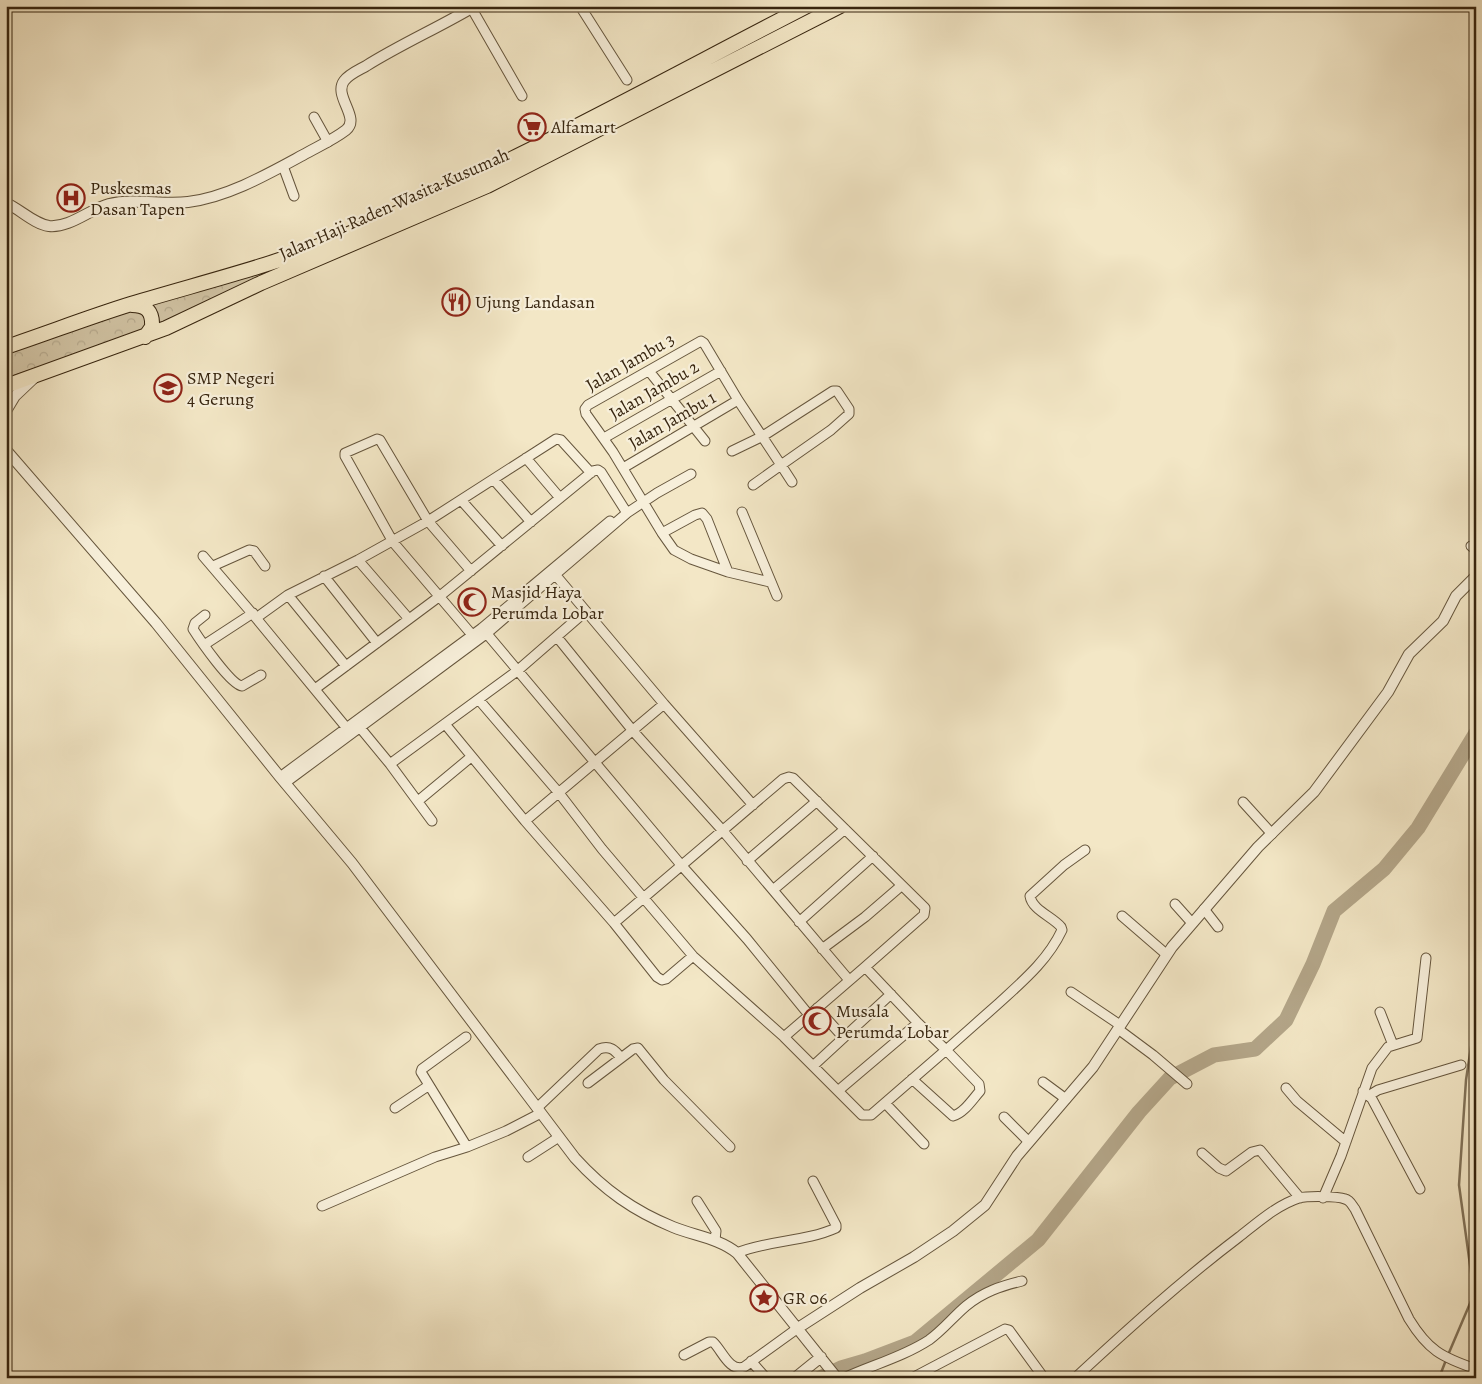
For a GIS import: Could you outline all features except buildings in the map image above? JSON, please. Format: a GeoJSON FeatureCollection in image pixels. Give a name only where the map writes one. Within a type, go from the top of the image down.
{"type":"FeatureCollection","features":[{"type":"Feature","properties":{"kind":"highway","name":"Jalan Haji Raden Wasita Kusumah"},"geometry":{"type":"LineString","coordinates":[[6,347],[128,305],[296,254],[484,180],[628,100],[807,6]]}},
{"type":"Feature","properties":{"kind":"highway","name":"Jalan Haji Raden Wasita Kusumah"},"geometry":{"type":"LineString","coordinates":[[6,386],[145,337],[484,180],[840,6]]}},
{"type":"Feature","properties":{"kind":"highway"},"geometry":{"type":"LineString","coordinates":[[128,305],[143,306],[150,311],[152,327],[145,337]]}},
{"type":"Feature","properties":{"kind":"street"},"geometry":{"type":"LineString","coordinates":[[580,6],[627,80]]}},
{"type":"Feature","properties":{"kind":"street"},"geometry":{"type":"LineString","coordinates":[[6,203],[39,222],[56,226],[109,204],[132,202],[164,204],[201,200],[239,186],[283,166],[328,142],[347,129],[350,124],[350,118],[342,89],[348,77],[473,7],[522,96]]}},
{"type":"Feature","properties":{"kind":"street"},"geometry":{"type":"LineString","coordinates":[[314,117],[328,142]]}},
{"type":"Feature","properties":{"kind":"street"},"geometry":{"type":"LineString","coordinates":[[283,166],[294,196]]}},
{"type":"Feature","properties":{"kind":"street","name":"Jalan Jambu 3"},"geometry":{"type":"LineString","coordinates":[[604,438],[585,410],[588,405],[694,343],[701,341],[704,343],[721,371]]}},
{"type":"Feature","properties":{"kind":"street"},"geometry":{"type":"LineString","coordinates":[[649,371],[705,441]]}},
{"type":"Feature","properties":{"kind":"street"},"geometry":{"type":"LineString","coordinates":[[721,371],[792,482]]}},
{"type":"Feature","properties":{"kind":"street","name":"Jalan Jambu 2"},"geometry":{"type":"LineString","coordinates":[[604,438],[721,371]]}},
{"type":"Feature","properties":{"kind":"street"},"geometry":{"type":"LineString","coordinates":[[6,411],[15,396],[38,374]]}},
{"type":"Feature","properties":{"kind":"street"},"geometry":{"type":"LineString","coordinates":[[732,451],[763,436],[832,390],[836,391],[849,409],[849,414],[831,430],[753,485]]}},
{"type":"Feature","properties":{"kind":"street","name":"Jalan Jambu 1"},"geometry":{"type":"LineString","coordinates":[[623,468],[738,400]]}},
{"type":"Feature","properties":{"kind":"street"},"geometry":{"type":"LineString","coordinates":[[204,645],[288,595],[393,542],[559,438],[591,473]]}},
{"type":"Feature","properties":{"kind":"street"},"geometry":{"type":"LineString","coordinates":[[604,438],[662,533],[677,552],[728,572],[770,582]]}},
{"type":"Feature","properties":{"kind":"street"},"geometry":{"type":"LineString","coordinates":[[471,571],[428,521],[380,440],[377,439],[347,452],[345,455],[393,542],[473,636]]}},
{"type":"Feature","properties":{"kind":"street"},"geometry":{"type":"LineString","coordinates":[[6,450],[156,623],[352,864],[559,1137],[598,1183],[646,1214],[673,1227],[715,1240],[737,1253],[822,1359],[839,1377],[893,1358],[928,1340],[966,1306],[982,1295],[1001,1286],[1022,1281]]}},
{"type":"Feature","properties":{"kind":"street"},"geometry":{"type":"LineString","coordinates":[[526,458],[560,498]]}},
{"type":"Feature","properties":{"kind":"street"},"geometry":{"type":"LineString","coordinates":[[315,689],[440,596],[596,470],[601,472],[626,511]]}},
{"type":"Feature","properties":{"kind":"street"},"geometry":{"type":"LineString","coordinates":[[282,780],[484,631],[626,511],[642,500],[690,474]]}},
{"type":"Feature","properties":{"kind":"street"},"geometry":{"type":"LineString","coordinates":[[494,480],[530,522]]}},
{"type":"Feature","properties":{"kind":"street"},"geometry":{"type":"LineString","coordinates":[[461,500],[502,546]]}},
{"type":"Feature","properties":{"kind":"street"},"geometry":{"type":"LineString","coordinates":[[742,512],[777,596]]}},
{"type":"Feature","properties":{"kind":"street"},"geometry":{"type":"LineString","coordinates":[[662,533],[697,513],[702,513],[707,520],[728,572]]}},
{"type":"Feature","properties":{"kind":"street"},"geometry":{"type":"LineString","coordinates":[[213,566],[249,550],[254,551],[265,566]]}},
{"type":"Feature","properties":{"kind":"street"},"geometry":{"type":"LineString","coordinates":[[203,556],[349,731]]}},
{"type":"Feature","properties":{"kind":"street"},"geometry":{"type":"LineString","coordinates":[[358,560],[409,619]]}},
{"type":"Feature","properties":{"kind":"street"},"geometry":{"type":"LineString","coordinates":[[553,572],[664,704],[753,805]]}},
{"type":"Feature","properties":{"kind":"street"},"geometry":{"type":"LineString","coordinates":[[324,576],[376,643]]}},
{"type":"Feature","properties":{"kind":"street"},"geometry":{"type":"LineString","coordinates":[[684,1355],[709,1342],[713,1342],[733,1367],[744,1367],[795,1325],[914,1257],[976,1214],[991,1199],[1026,1140],[1063,1097],[1089,1072],[1163,952],[1192,923],[1270,831],[1314,792],[1388,692],[1409,654],[1443,621],[1456,596],[1476,576]]}},
{"type":"Feature","properties":{"kind":"street"},"geometry":{"type":"LineString","coordinates":[[288,595],[346,666]]}},
{"type":"Feature","properties":{"kind":"street"},"geometry":{"type":"LineString","coordinates":[[390,764],[517,671],[586,612]]}},
{"type":"Feature","properties":{"kind":"street"},"geometry":{"type":"LineString","coordinates":[[205,615],[192,626],[204,645],[237,685],[242,686],[261,674]]}},
{"type":"Feature","properties":{"kind":"street"},"geometry":{"type":"LineString","coordinates":[[357,725],[473,636],[484,631]]}},
{"type":"Feature","properties":{"kind":"street"},"geometry":{"type":"LineString","coordinates":[[484,631],[682,866],[747,939],[809,1015]]}},
{"type":"Feature","properties":{"kind":"street"},"geometry":{"type":"LineString","coordinates":[[557,636],[633,731],[723,831],[849,980]]}},
{"type":"Feature","properties":{"kind":"street"},"geometry":{"type":"LineString","coordinates":[[479,700],[559,793],[602,849],[693,956],[784,1037],[865,1116],[871,1115],[885,1103],[1038,967],[1062,930],[1061,927],[1035,906],[1030,900],[1030,896],[1064,865],[1085,850]]}},
{"type":"Feature","properties":{"kind":"street"},"geometry":{"type":"LineString","coordinates":[[525,821],[664,704]]}},
{"type":"Feature","properties":{"kind":"street"},"geometry":{"type":"LineString","coordinates":[[445,724],[660,979],[666,979],[693,956]]}},
{"type":"Feature","properties":{"kind":"street"},"geometry":{"type":"LineString","coordinates":[[357,725],[390,764],[432,821]]}},
{"type":"Feature","properties":{"kind":"street"},"geometry":{"type":"LineString","coordinates":[[418,801],[471,757]]}},
{"type":"Feature","properties":{"kind":"street"},"geometry":{"type":"LineString","coordinates":[[614,924],[753,805],[788,777],[793,778],[925,908],[924,914],[784,1037]]}},
{"type":"Feature","properties":{"kind":"street"},"geometry":{"type":"LineString","coordinates":[[747,861],[817,801]]}},
{"type":"Feature","properties":{"kind":"street"},"geometry":{"type":"LineString","coordinates":[[1243,802],[1270,831]]}},
{"type":"Feature","properties":{"kind":"street"},"geometry":{"type":"LineString","coordinates":[[773,890],[845,829]]}},
{"type":"Feature","properties":{"kind":"street"},"geometry":{"type":"LineString","coordinates":[[799,922],[873,856]]}},
{"type":"Feature","properties":{"kind":"street"},"geometry":{"type":"LineString","coordinates":[[822,949],[865,917],[901,886]]}},
{"type":"Feature","properties":{"kind":"street"},"geometry":{"type":"LineString","coordinates":[[1174,904],[1192,923]]}},
{"type":"Feature","properties":{"kind":"street"},"geometry":{"type":"LineString","coordinates":[[1204,909],[1218,927]]}},
{"type":"Feature","properties":{"kind":"street"},"geometry":{"type":"LineString","coordinates":[[1122,916],[1163,952]]}},
{"type":"Feature","properties":{"kind":"street"},"geometry":{"type":"LineString","coordinates":[[1323,1198],[1366,1094],[1372,1068],[1388,1047],[1417,1038],[1426,958]]}},
{"type":"Feature","properties":{"kind":"street"},"geometry":{"type":"LineString","coordinates":[[865,967],[979,1084],[980,1091],[955,1116],[951,1115],[912,1079]]}},
{"type":"Feature","properties":{"kind":"street"},"geometry":{"type":"LineString","coordinates":[[1071,992],[1117,1025],[1187,1084]]}},
{"type":"Feature","properties":{"kind":"street"},"geometry":{"type":"LineString","coordinates":[[813,1066],[891,994]]}},
{"type":"Feature","properties":{"kind":"street"},"geometry":{"type":"LineString","coordinates":[[817,1008],[843,1037]]}},
{"type":"Feature","properties":{"kind":"street"},"geometry":{"type":"LineString","coordinates":[[1380,1012],[1393,1045]]}},
{"type":"Feature","properties":{"kind":"street"},"geometry":{"type":"LineString","coordinates":[[839,1090],[918,1023]]}},
{"type":"Feature","properties":{"kind":"street"},"geometry":{"type":"LineString","coordinates":[[466,1037],[422,1069],[421,1074],[467,1147]]}},
{"type":"Feature","properties":{"kind":"street"},"geometry":{"type":"LineString","coordinates":[[322,1206],[435,1157],[467,1147],[506,1131],[539,1110],[599,1049],[609,1047],[621,1058]]}},
{"type":"Feature","properties":{"kind":"street"},"geometry":{"type":"LineString","coordinates":[[588,1083],[633,1048],[638,1048],[664,1080],[730,1147]]}},
{"type":"Feature","properties":{"kind":"street"},"geometry":{"type":"LineString","coordinates":[[1366,1094],[1461,1065]]}},
{"type":"Feature","properties":{"kind":"street"},"geometry":{"type":"LineString","coordinates":[[1043,1082],[1063,1097]]}},
{"type":"Feature","properties":{"kind":"street"},"geometry":{"type":"LineString","coordinates":[[395,1108],[428,1086]]}},
{"type":"Feature","properties":{"kind":"street"},"geometry":{"type":"LineString","coordinates":[[1286,1088],[1297,1101],[1346,1142]]}},
{"type":"Feature","properties":{"kind":"street"},"geometry":{"type":"LineString","coordinates":[[1366,1094],[1372,1099],[1420,1189]]}},
{"type":"Feature","properties":{"kind":"street"},"geometry":{"type":"LineString","coordinates":[[885,1103],[924,1144]]}},
{"type":"Feature","properties":{"kind":"street"},"geometry":{"type":"LineString","coordinates":[[1004,1117],[1026,1140]]}},
{"type":"Feature","properties":{"kind":"street"},"geometry":{"type":"LineString","coordinates":[[528,1157],[559,1137]]}},
{"type":"Feature","properties":{"kind":"street"},"geometry":{"type":"LineString","coordinates":[[1202,1153],[1219,1168],[1226,1171],[1252,1152],[1260,1150],[1300,1198]]}},
{"type":"Feature","properties":{"kind":"street"},"geometry":{"type":"LineString","coordinates":[[737,1253],[749,1248],[818,1234],[836,1228],[813,1180]]}},
{"type":"Feature","properties":{"kind":"street"},"geometry":{"type":"LineString","coordinates":[[1074,1378],[1200,1266],[1274,1211],[1300,1198],[1339,1198],[1350,1202],[1413,1326],[1431,1348],[1447,1358],[1476,1369]]}},
{"type":"Feature","properties":{"kind":"street"},"geometry":{"type":"LineString","coordinates":[[697,1200],[716,1231],[715,1240]]}},
{"type":"Feature","properties":{"kind":"street"},"geometry":{"type":"LineString","coordinates":[[912,1378],[1005,1329],[1009,1330],[1044,1378]]}},
{"type":"Feature","properties":{"kind":"street"},"geometry":{"type":"LineString","coordinates":[[795,1378],[822,1359]]}},
{"type":"Feature","properties":{"kind":"street"},"geometry":{"type":"LineString","coordinates":[[751,1361],[766,1378]]}},
{"type":"Feature","properties":{"kind":"green space"},"geometry":{"type":"Polygon","coordinates":[[[320,252],[159,330],[157,315],[148,303],[267,272],[320,252]]]}},
{"type":"Feature","properties":{"kind":"green space"},"geometry":{"type":"Polygon","coordinates":[[[139,307],[147,311],[146,330],[6,378],[6,352],[139,307]]]}},
{"type":"Feature","properties":{"kind":"waterway"},"geometry":{"type":"LineString","coordinates":[[820,1378],[841,1368],[915,1342],[1038,1240],[1139,1112],[1170,1078],[1214,1055],[1255,1049],[1286,1020],[1313,964],[1334,911],[1384,869],[1418,828],[1476,733]]}},
{"type":"Feature","properties":{"kind":"waterway"},"geometry":{"type":"LineString","coordinates":[[1448,1355],[1474,1294],[1459,1185],[1466,1080],[1476,1014]]}},
{"type":"Feature","properties":{"kind":"waterway"},"geometry":{"type":"LineString","coordinates":[[1439,1378],[1446,1360]]}},
{"type":"Feature","properties":{"kind":"place","name":"Alfamart"},"geometry":{"type":"Point","coordinates":[532,127]}},
{"type":"Feature","properties":{"kind":"place","name":"Puskesmas Dasan Tapen"},"geometry":{"type":"Point","coordinates":[71,198]}},
{"type":"Feature","properties":{"kind":"place","name":"Ujung Landasan"},"geometry":{"type":"Point","coordinates":[456,302]}},
{"type":"Feature","properties":{"kind":"place","name":"SMP Negeri 4 Gerung"},"geometry":{"type":"Point","coordinates":[168,388]}},
{"type":"Feature","properties":{"kind":"place","name":"Masjid Haya Perumda Lobar"},"geometry":{"type":"Point","coordinates":[472,602]}},
{"type":"Feature","properties":{"kind":"place","name":"Musala Perumda Lobar"},"geometry":{"type":"Point","coordinates":[817,1021]}},
{"type":"Feature","properties":{"kind":"place","name":"GR 06"},"geometry":{"type":"Point","coordinates":[764,1298]}}]}
